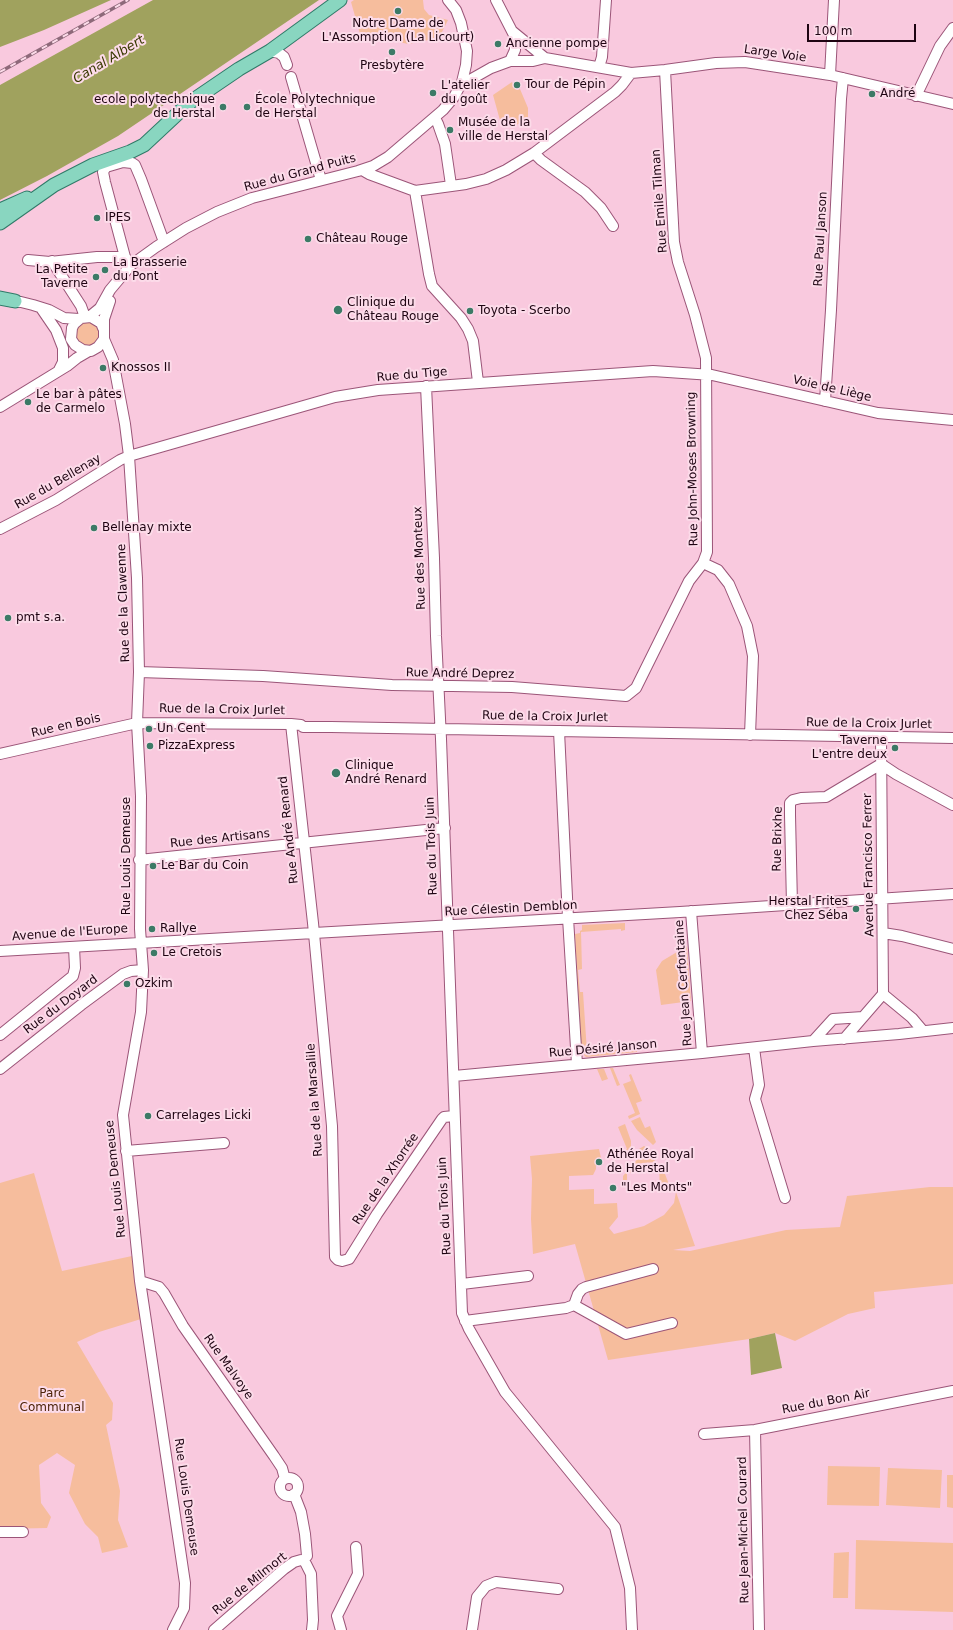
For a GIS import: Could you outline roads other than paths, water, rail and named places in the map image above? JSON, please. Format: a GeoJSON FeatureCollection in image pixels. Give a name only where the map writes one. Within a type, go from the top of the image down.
{"type":"FeatureCollection","features":[{"type":"Feature","properties":{"kind":"main road"},"geometry":{"type":"LineString","coordinates":[[0,210],[57,184],[93,165],[130,152],[144,145],[181,110],[239,69],[270,50],[340,0]]}},
{"type":"Feature","properties":{"kind":"main road"},"geometry":{"type":"LineString","coordinates":[[239,69],[253,55],[268,44],[315,17]]}},
{"type":"Feature","properties":{"kind":"main road"},"geometry":{"type":"LineString","coordinates":[[0,223],[57,184]]}},
{"type":"Feature","properties":{"kind":"main road"},"geometry":{"type":"LineString","coordinates":[[0,232],[57,184]]}},
{"type":"Feature","properties":{"kind":"main road"},"geometry":{"type":"LineString","coordinates":[[0,298],[15,301]]}},
{"type":"Feature","properties":{"kind":"street","name":"Rue du Grand Puits"},"geometry":{"type":"LineString","coordinates":[[85,318],[100,308],[110,290],[116,284],[128,261],[196,223],[236,204],[261,195],[362,170],[384,159],[435,118],[452,101],[462,82],[466,65],[466,42],[459,16],[448,0]]}},
{"type":"Feature","properties":{"kind":"street"},"geometry":{"type":"LineString","coordinates":[[496,0],[512,30],[516,44],[510,61]]}},
{"type":"Feature","properties":{"kind":"street"},"geometry":{"type":"LineString","coordinates":[[599,67],[602,57],[606,0]]}},
{"type":"Feature","properties":{"kind":"street"},"geometry":{"type":"LineString","coordinates":[[830,75],[834,0]]}},
{"type":"Feature","properties":{"kind":"street"},"geometry":{"type":"LineString","coordinates":[[916,96],[940,46],[953,28]]}},
{"type":"Feature","properties":{"kind":"street"},"geometry":{"type":"LineString","coordinates":[[512,30],[545,58]]}},
{"type":"Feature","properties":{"kind":"street"},"geometry":{"type":"LineString","coordinates":[[270,50],[279,53],[284,58],[287,65]]}},
{"type":"Feature","properties":{"kind":"street"},"geometry":{"type":"LineString","coordinates":[[462,82],[468,81],[491,68],[510,61],[533,61],[545,58]]}},
{"type":"Feature","properties":{"kind":"street","name":"Large Voie"},"geometry":{"type":"LineString","coordinates":[[545,58],[631,73],[716,63],[745,62],[830,75],[953,104]]}},
{"type":"Feature","properties":{"kind":"street","name":"Rue Emile Tilman"},"geometry":{"type":"LineString","coordinates":[[665,70],[674,242],[678,262],[703,344],[706,358],[706,375]]}},
{"type":"Feature","properties":{"kind":"street"},"geometry":{"type":"LineString","coordinates":[[362,170],[415,191],[466,184],[486,179],[506,170],[534,153],[614,92],[622,85],[631,73]]}},
{"type":"Feature","properties":{"kind":"street"},"geometry":{"type":"LineString","coordinates":[[291,77],[321,180]]}},
{"type":"Feature","properties":{"kind":"street","name":"Rue Paul Janson"},"geometry":{"type":"LineString","coordinates":[[825,401],[843,78]]}},
{"type":"Feature","properties":{"kind":"street"},"geometry":{"type":"LineString","coordinates":[[435,118],[445,144],[451,185]]}},
{"type":"Feature","properties":{"kind":"street"},"geometry":{"type":"LineString","coordinates":[[534,153],[541,160],[585,192],[601,208],[613,226]]}},
{"type":"Feature","properties":{"kind":"street"},"geometry":{"type":"LineString","coordinates":[[28,260],[52,261],[97,257],[128,261],[103,172],[106,167],[122,162],[132,163],[139,172],[164,242]]}},
{"type":"Feature","properties":{"kind":"street"},"geometry":{"type":"LineString","coordinates":[[415,191],[432,286],[461,318],[468,329],[473,340],[478,382]]}},
{"type":"Feature","properties":{"kind":"street"},"geometry":{"type":"LineString","coordinates":[[52,261],[81,306],[85,318]]}},
{"type":"Feature","properties":{"kind":"street"},"geometry":{"type":"LineString","coordinates":[[0,407],[98,347],[104,339],[103,328],[106,312],[116,284]]}},
{"type":"Feature","properties":{"kind":"street"},"geometry":{"type":"LineString","coordinates":[[0,302],[15,301],[28,303],[49,310],[64,318],[96,319],[103,328]]}},
{"type":"Feature","properties":{"kind":"street"},"geometry":{"type":"LineString","coordinates":[[41,308],[63,327],[78,348],[103,355],[113,364]]}},
{"type":"Feature","properties":{"kind":"street"},"geometry":{"type":"LineString","coordinates":[[41,308],[56,330],[63,348],[63,362],[60,370]]}},
{"type":"Feature","properties":{"kind":"street"},"geometry":{"type":"LineString","coordinates":[[60,370],[70,356],[72,328],[85,318]]}},
{"type":"Feature","properties":{"kind":"street","name":"Rue de la Clawenne"},"geometry":{"type":"LineString","coordinates":[[104,339],[113,364],[125,424],[129,456],[136,554],[139,672],[137,723]]}},
{"type":"Feature","properties":{"kind":"street","name":"Rue du Tige"},"geometry":{"type":"LineString","coordinates":[[129,456],[335,397],[378,390],[653,371],[706,375]]}},
{"type":"Feature","properties":{"kind":"street","name":"Voie de Liège"},"geometry":{"type":"LineString","coordinates":[[706,375],[887,415],[953,420]]}},
{"type":"Feature","properties":{"kind":"street","name":"Rue John-Moses Browning"},"geometry":{"type":"LineString","coordinates":[[703,563],[707,552],[706,375]]}},
{"type":"Feature","properties":{"kind":"street","name":"Rue des Monteux"},"geometry":{"type":"LineString","coordinates":[[426,386],[441,729]]}},
{"type":"Feature","properties":{"kind":"street","name":"Rue du Bellenay"},"geometry":{"type":"LineString","coordinates":[[0,529],[56,500],[120,460],[129,456]]}},
{"type":"Feature","properties":{"kind":"street"},"geometry":{"type":"LineString","coordinates":[[703,563],[718,570],[729,584],[747,626],[753,656],[750,735]]}},
{"type":"Feature","properties":{"kind":"street","name":"Rue André Deprez"},"geometry":{"type":"LineString","coordinates":[[139,672],[235,675],[392,685],[512,687],[626,696],[636,688],[689,581],[703,563]]}},
{"type":"Feature","properties":{"kind":"street","name":"Rue de la Croix Jurlet"},"geometry":{"type":"LineString","coordinates":[[137,723],[291,724],[301,725],[303,727],[953,738]]}},
{"type":"Feature","properties":{"kind":"street","name":"Rue en Bois"},"geometry":{"type":"LineString","coordinates":[[0,754],[137,723]]}},
{"type":"Feature","properties":{"kind":"street","name":"Rue Louis Demeuse"},"geometry":{"type":"LineString","coordinates":[[137,723],[141,796],[140,860],[143,970],[141,1012],[123,1115],[140,1281],[185,1583],[184,1608],[173,1630]]}},
{"type":"Feature","properties":{"kind":"street","name":"Rue André Renard"},"geometry":{"type":"LineString","coordinates":[[291,724],[314,933]]}},
{"type":"Feature","properties":{"kind":"street","name":"Rue du Trois Juin"},"geometry":{"type":"LineString","coordinates":[[441,729],[462,1313],[505,1392],[615,1528],[630,1588],[632,1630]]}},
{"type":"Feature","properties":{"kind":"street"},"geometry":{"type":"LineString","coordinates":[[559,731],[577,1064]]}},
{"type":"Feature","properties":{"kind":"street","name":"Avenue Francisco Ferrer"},"geometry":{"type":"LineString","coordinates":[[881,737],[884,994]]}},
{"type":"Feature","properties":{"kind":"street"},"geometry":{"type":"LineString","coordinates":[[881,764],[896,774],[953,805]]}},
{"type":"Feature","properties":{"kind":"street","name":"Rue Brixhe"},"geometry":{"type":"LineString","coordinates":[[792,905],[790,803],[793,800],[801,798],[826,797],[881,764]]}},
{"type":"Feature","properties":{"kind":"street","name":"Rue des Artisans"},"geometry":{"type":"LineString","coordinates":[[140,860],[445,828]]}},
{"type":"Feature","properties":{"kind":"street","name":"Rue Célestin Demblon"},"geometry":{"type":"LineString","coordinates":[[142,942],[882,900],[953,894]]}},
{"type":"Feature","properties":{"kind":"street","name":"Rue Jean Cerfontaine"},"geometry":{"type":"LineString","coordinates":[[691,911],[702,1053]]}},
{"type":"Feature","properties":{"kind":"street","name":"Rue de la Marsalile"},"geometry":{"type":"LineString","coordinates":[[314,933],[332,1126],[335,1257],[342,1261]]}},
{"type":"Feature","properties":{"kind":"street"},"geometry":{"type":"LineString","coordinates":[[883,933],[902,936],[953,949]]}},
{"type":"Feature","properties":{"kind":"street","name":"Avenue de l'Europe"},"geometry":{"type":"LineString","coordinates":[[0,951],[74,948],[142,942]]}},
{"type":"Feature","properties":{"kind":"street"},"geometry":{"type":"LineString","coordinates":[[0,1035],[73,976],[75,968],[74,948]]}},
{"type":"Feature","properties":{"kind":"street","name":"Rue du Doyard"},"geometry":{"type":"LineString","coordinates":[[0,1069],[81,1004],[124,974],[131,971],[143,970]]}},
{"type":"Feature","properties":{"kind":"street"},"geometry":{"type":"LineString","coordinates":[[844,1038],[884,994],[912,1018],[923,1031]]}},
{"type":"Feature","properties":{"kind":"street"},"geometry":{"type":"LineString","coordinates":[[813,1041],[833,1019],[863,1017]]}},
{"type":"Feature","properties":{"kind":"street","name":"Rue Désiré Janson"},"geometry":{"type":"LineString","coordinates":[[454,1076],[953,1028]]}},
{"type":"Feature","properties":{"kind":"street"},"geometry":{"type":"LineString","coordinates":[[754,1048],[759,1085],[756,1099],[785,1198]]}},
{"type":"Feature","properties":{"kind":"street","name":"Rue de la Xhorrée"},"geometry":{"type":"LineString","coordinates":[[342,1261],[349,1259],[352,1256],[377,1214],[444,1116],[454,1116]]}},
{"type":"Feature","properties":{"kind":"street"},"geometry":{"type":"LineString","coordinates":[[126,1151],[224,1143]]}},
{"type":"Feature","properties":{"kind":"street"},"geometry":{"type":"LineString","coordinates":[[574,1306],[578,1294],[586,1287],[653,1269]]}},
{"type":"Feature","properties":{"kind":"street"},"geometry":{"type":"LineString","coordinates":[[462,1284],[528,1276]]}},
{"type":"Feature","properties":{"kind":"street","name":"Rue Malvoye"},"geometry":{"type":"LineString","coordinates":[[140,1281],[159,1287],[164,1293],[183,1326],[282,1468],[285,1479],[293,1479],[297,1483],[298,1490],[294,1494],[301,1512],[307,1556]]}},
{"type":"Feature","properties":{"kind":"street"},"geometry":{"type":"LineString","coordinates":[[465,1321],[574,1306],[626,1334],[672,1323]]}},
{"type":"Feature","properties":{"kind":"street","name":"Rue du Bon Air"},"geometry":{"type":"LineString","coordinates":[[704,1434],[754,1430],[953,1391]]}},
{"type":"Feature","properties":{"kind":"street","name":"Rue Jean-Michel Courard"},"geometry":{"type":"LineString","coordinates":[[754,1430],[759,1630]]}},
{"type":"Feature","properties":{"kind":"street"},"geometry":{"type":"LineString","coordinates":[[0,1532],[23,1532]]}},
{"type":"Feature","properties":{"kind":"street"},"geometry":{"type":"LineString","coordinates":[[341,1630],[337,1616],[358,1574],[356,1547]]}},
{"type":"Feature","properties":{"kind":"street","name":"Rue de Milmort"},"geometry":{"type":"LineString","coordinates":[[218,1628],[284,1569],[294,1562],[301,1560],[304,1561],[311,1574],[314,1620],[312,1630]]}},
{"type":"Feature","properties":{"kind":"street"},"geometry":{"type":"LineString","coordinates":[[472,1630],[477,1597],[486,1586],[496,1582],[558,1589]]}},
{"type":"Feature","properties":{"kind":"water"},"geometry":{"type":"Polygon","coordinates":[[[0,0],[111,0],[44,30],[0,47],[0,0]]]}},
{"type":"Feature","properties":{"kind":"water","name":"Canal Albert"},"geometry":{"type":"Polygon","coordinates":[[[153,0],[319,0],[118,136],[47,176],[0,200],[0,85],[153,0]]]}},
{"type":"Feature","properties":{"kind":"water"},"geometry":{"type":"Polygon","coordinates":[[[775,1333],[782,1368],[751,1375],[749,1339],[775,1333]]]}},
{"type":"Feature","properties":{"kind":"railway"},"geometry":{"type":"LineString","coordinates":[[0,72],[128,0]]}},
{"type":"Feature","properties":{"kind":"place","name":"Notre Dame de L'Assomption (La Licourt)"},"geometry":{"type":"Point","coordinates":[398,11]}},
{"type":"Feature","properties":{"kind":"place","name":"Ancienne pompe"},"geometry":{"type":"Point","coordinates":[498,44]}},
{"type":"Feature","properties":{"kind":"place","name":"Presbytère"},"geometry":{"type":"Point","coordinates":[392,52]}},
{"type":"Feature","properties":{"kind":"place","name":"Tour de Pépin"},"geometry":{"type":"Point","coordinates":[517,85]}},
{"type":"Feature","properties":{"kind":"place","name":"L'atelier du goût"},"geometry":{"type":"Point","coordinates":[433,93]}},
{"type":"Feature","properties":{"kind":"place","name":"André"},"geometry":{"type":"Point","coordinates":[872,94]}},
{"type":"Feature","properties":{"kind":"place","name":"ecole polytechnique de Herstal"},"geometry":{"type":"Point","coordinates":[223,107]}},
{"type":"Feature","properties":{"kind":"place","name":"École Polytechnique de Herstal"},"geometry":{"type":"Point","coordinates":[247,107]}},
{"type":"Feature","properties":{"kind":"place","name":"Musée de la ville de Herstal"},"geometry":{"type":"Point","coordinates":[450,130]}},
{"type":"Feature","properties":{"kind":"place","name":"IPES"},"geometry":{"type":"Point","coordinates":[97,218]}},
{"type":"Feature","properties":{"kind":"place","name":"Château Rouge"},"geometry":{"type":"Point","coordinates":[308,239]}},
{"type":"Feature","properties":{"kind":"place","name":"La Brasserie du Pont"},"geometry":{"type":"Point","coordinates":[105,270]}},
{"type":"Feature","properties":{"kind":"place","name":"La Petite Taverne"},"geometry":{"type":"Point","coordinates":[96,277]}},
{"type":"Feature","properties":{"kind":"place","name":"Clinique du Château Rouge"},"geometry":{"type":"Point","coordinates":[338,310]}},
{"type":"Feature","properties":{"kind":"place","name":"Toyota - Scerbo"},"geometry":{"type":"Point","coordinates":[470,311]}},
{"type":"Feature","properties":{"kind":"place","name":"Knossos II"},"geometry":{"type":"Point","coordinates":[103,368]}},
{"type":"Feature","properties":{"kind":"place","name":"Le bar à pâtes de Carmelo"},"geometry":{"type":"Point","coordinates":[28,402]}},
{"type":"Feature","properties":{"kind":"place","name":"Bellenay mixte"},"geometry":{"type":"Point","coordinates":[94,528]}},
{"type":"Feature","properties":{"kind":"place","name":"pmt s.a."},"geometry":{"type":"Point","coordinates":[8,618]}},
{"type":"Feature","properties":{"kind":"place","name":"Un Cent"},"geometry":{"type":"Point","coordinates":[149,729]}},
{"type":"Feature","properties":{"kind":"place","name":"PizzaExpress"},"geometry":{"type":"Point","coordinates":[150,746]}},
{"type":"Feature","properties":{"kind":"place","name":"Taverne L'entre deux"},"geometry":{"type":"Point","coordinates":[895,748]}},
{"type":"Feature","properties":{"kind":"place","name":"Clinique André Renard"},"geometry":{"type":"Point","coordinates":[336,773]}},
{"type":"Feature","properties":{"kind":"place","name":"Le Bar du Coin"},"geometry":{"type":"Point","coordinates":[153,866]}},
{"type":"Feature","properties":{"kind":"place","name":"Herstal Frites Chez Séba"},"geometry":{"type":"Point","coordinates":[856,909]}},
{"type":"Feature","properties":{"kind":"place","name":"Rallye"},"geometry":{"type":"Point","coordinates":[152,929]}},
{"type":"Feature","properties":{"kind":"place","name":"Le Cretois"},"geometry":{"type":"Point","coordinates":[154,953]}},
{"type":"Feature","properties":{"kind":"place","name":"Ozkim"},"geometry":{"type":"Point","coordinates":[127,984]}},
{"type":"Feature","properties":{"kind":"place","name":"Carrelages Licki"},"geometry":{"type":"Point","coordinates":[148,1116]}},
{"type":"Feature","properties":{"kind":"place","name":"Athénée Royal de Herstal"},"geometry":{"type":"Point","coordinates":[599,1162]}},
{"type":"Feature","properties":{"kind":"place","name":"\"Les Monts\""},"geometry":{"type":"Point","coordinates":[613,1188]}},
{"type":"Feature","properties":{"kind":"park label","name":"Parc Communal"},"geometry":{"type":"Point","coordinates":[52,1401]}}]}
